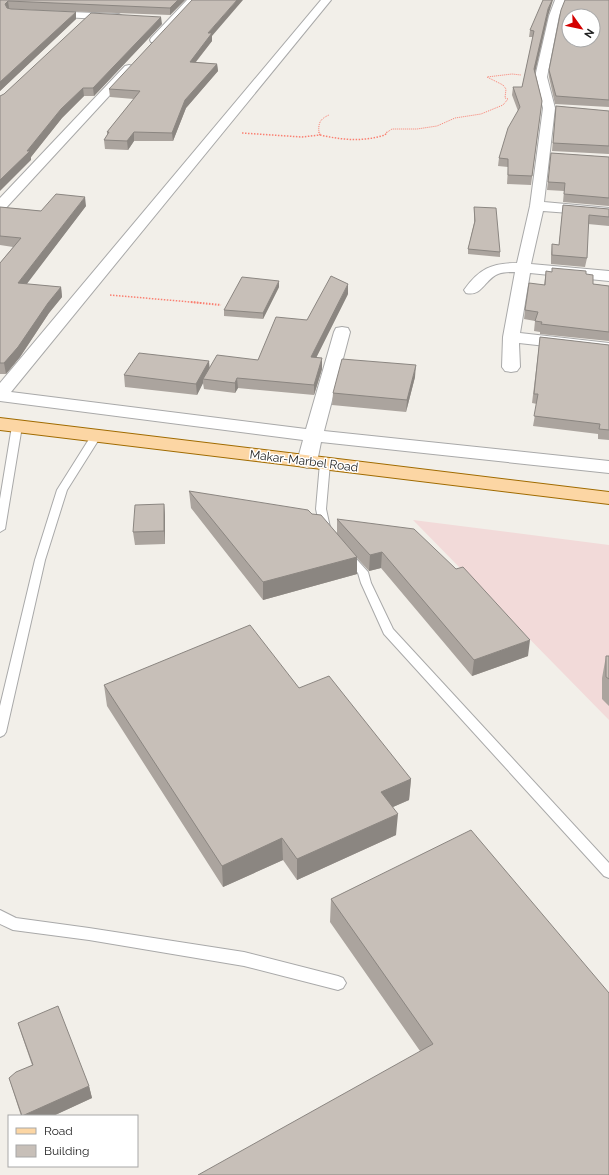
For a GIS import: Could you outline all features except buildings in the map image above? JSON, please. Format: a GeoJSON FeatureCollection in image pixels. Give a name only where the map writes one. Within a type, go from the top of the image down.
{"type":"FeatureCollection","features":[{"type":"Feature","properties":{"kind":"main road","name":"Makar-Marbel Road"},"geometry":{"type":"LineString","coordinates":[[9,425],[609,498]]}},
{"type":"Feature","properties":{"kind":"street"},"geometry":{"type":"LineString","coordinates":[[0,21],[26,0]]}},
{"type":"Feature","properties":{"kind":"street"},"geometry":{"type":"LineString","coordinates":[[147,49],[192,0]]}},
{"type":"Feature","properties":{"kind":"street"},"geometry":{"type":"LineString","coordinates":[[0,395],[326,0]]}},
{"type":"Feature","properties":{"kind":"street"},"geometry":{"type":"LineString","coordinates":[[511,367],[511,337],[523,268],[537,206],[549,108],[541,77],[554,16],[560,0]]}},
{"type":"Feature","properties":{"kind":"street"},"geometry":{"type":"LineString","coordinates":[[12,12],[127,18]]}},
{"type":"Feature","properties":{"kind":"street"},"geometry":{"type":"LineString","coordinates":[[77,26],[88,16]]}},
{"type":"Feature","properties":{"kind":"street"},"geometry":{"type":"LineString","coordinates":[[158,19],[174,20]]}},
{"type":"Feature","properties":{"kind":"street"},"geometry":{"type":"LineString","coordinates":[[0,206],[136,61]]}},
{"type":"Feature","properties":{"kind":"street"},"geometry":{"type":"LineString","coordinates":[[549,108],[564,109]]}},
{"type":"Feature","properties":{"kind":"street"},"geometry":{"type":"LineString","coordinates":[[543,155],[557,156]]}},
{"type":"Feature","properties":{"kind":"street"},"geometry":{"type":"LineString","coordinates":[[537,206],[609,212]]}},
{"type":"Feature","properties":{"kind":"street"},"geometry":{"type":"LineString","coordinates":[[472,290],[481,277],[499,268],[523,268],[609,276]]}},
{"type":"Feature","properties":{"kind":"street"},"geometry":{"type":"LineString","coordinates":[[316,462],[314,436],[342,332]]}},
{"type":"Feature","properties":{"kind":"street"},"geometry":{"type":"LineString","coordinates":[[511,337],[609,348]]}},
{"type":"Feature","properties":{"kind":"street"},"geometry":{"type":"LineString","coordinates":[[0,395],[314,436],[609,467]]}},
{"type":"Feature","properties":{"kind":"lane"},"geometry":{"type":"LineString","coordinates":[[0,529],[9,425]]}},
{"type":"Feature","properties":{"kind":"lane"},"geometry":{"type":"LineString","coordinates":[[0,732],[40,560],[62,490],[96,436]]}},
{"type":"Feature","properties":{"kind":"lane"},"geometry":{"type":"LineString","coordinates":[[316,462],[321,509],[326,532],[363,572],[366,583],[388,631],[609,872]]}},
{"type":"Feature","properties":{"kind":"lane"},"geometry":{"type":"LineString","coordinates":[[0,916],[13,924],[89,934],[244,959],[338,983]]}},
{"type":"Feature","properties":{"kind":"path"},"geometry":{"type":"LineString","coordinates":[[214,136],[242,133],[302,137],[320,136],[353,140],[379,137],[385,135],[386,132],[392,129],[417,129],[437,126],[455,118],[481,114],[503,105],[508,99],[505,98],[506,89],[503,85],[487,77],[512,74]]}},
{"type":"Feature","properties":{"kind":"path"},"geometry":{"type":"LineString","coordinates":[[320,136],[318,123],[323,117],[329,114]]}},
{"type":"Feature","properties":{"kind":"path"},"geometry":{"type":"LineString","coordinates":[[86,292],[221,305]]}},
{"type":"Feature","properties":{"kind":"shaded area"},"geometry":{"type":"Polygon","coordinates":[[[413,520],[609,545],[609,720],[413,520]]]}}]}
